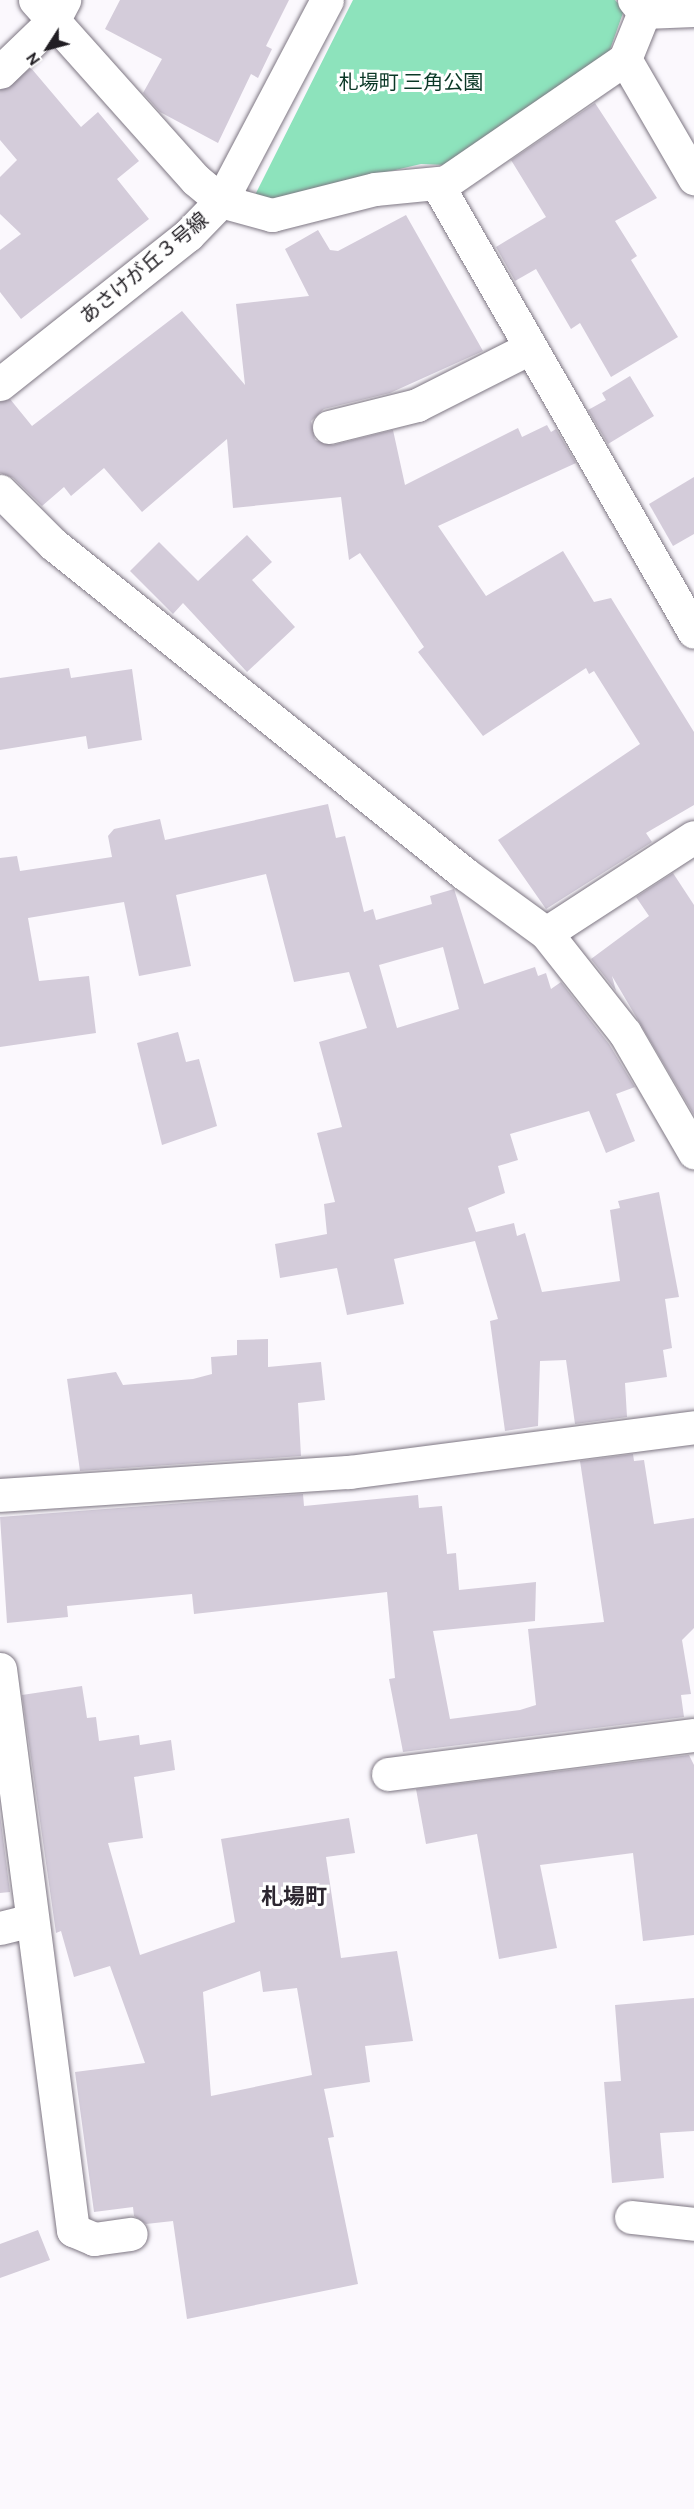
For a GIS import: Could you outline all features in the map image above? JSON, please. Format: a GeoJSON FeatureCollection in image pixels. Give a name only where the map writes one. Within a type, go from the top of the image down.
{"type":"FeatureCollection","features":[{"type":"Feature","properties":{"kind":"street","name":"あさけが丘３号線"},"geometry":{"type":"LineString","coordinates":[[0,384],[188,235],[221,201],[327,0]]}},
{"type":"Feature","properties":{"kind":"street"},"geometry":{"type":"LineString","coordinates":[[0,72],[51,7],[221,201],[272,215],[375,189],[437,184],[625,59],[639,6],[694,10]]}},
{"type":"Feature","properties":{"kind":"street"},"geometry":{"type":"LineString","coordinates":[[625,59],[694,178]]}},
{"type":"Feature","properties":{"kind":"street"},"geometry":{"type":"LineString","coordinates":[[437,184],[528,349],[694,632]]}},
{"type":"Feature","properties":{"kind":"street"},"geometry":{"type":"LineString","coordinates":[[329,427],[417,405],[528,349]]}},
{"type":"Feature","properties":{"kind":"street"},"geometry":{"type":"LineString","coordinates":[[0,491],[53,544],[465,874],[546,933],[625,1033],[694,1152]]}},
{"type":"Feature","properties":{"kind":"street"},"geometry":{"type":"LineString","coordinates":[[546,933],[694,837]]}},
{"type":"Feature","properties":{"kind":"street"},"geometry":{"type":"LineString","coordinates":[[0,1495],[349,1472],[694,1427]]}},
{"type":"Feature","properties":{"kind":"street"},"geometry":{"type":"LineString","coordinates":[[0,1669],[73,2230],[94,2239],[131,2234]]}},
{"type":"Feature","properties":{"kind":"street"},"geometry":{"type":"LineString","coordinates":[[388,1774],[694,1735]]}},
{"type":"Feature","properties":{"kind":"street"},"geometry":{"type":"LineString","coordinates":[[0,1928],[32,1920]]}},
{"type":"Feature","properties":{"kind":"street"},"geometry":{"type":"LineString","coordinates":[[631,2217],[694,2224]]}},
{"type":"Feature","properties":{"kind":"green space","name":"札場町 三角公園"},"geometry":{"type":"Polygon","coordinates":[[[353,0],[615,0],[624,10],[607,58],[447,165],[421,164],[267,200],[255,195],[353,0]]]}},
{"type":"Feature","properties":{"kind":"building"},"geometry":{"type":"Polygon","coordinates":[[[120,0],[289,0],[266,46],[272,49],[258,78],[251,74],[218,143],[160,112],[143,93],[162,59],[105,29],[120,0]]]}},
{"type":"Feature","properties":{"kind":"building"},"geometry":{"type":"Polygon","coordinates":[[[31,68],[81,127],[98,112],[139,161],[117,179],[149,219],[21,319],[0,292],[0,250],[21,234],[0,214],[0,177],[17,160],[0,140],[0,90],[31,68]]]}},
{"type":"Feature","properties":{"kind":"building"},"geometry":{"type":"Polygon","coordinates":[[[595,103],[657,198],[615,221],[637,256],[631,260],[678,337],[611,377],[580,323],[571,329],[536,269],[515,281],[496,247],[546,217],[511,160],[595,103]]]}},
{"type":"Feature","properties":{"kind":"building"},"geometry":{"type":"Polygon","coordinates":[[[406,215],[483,351],[390,393],[324,409],[311,421],[315,440],[333,445],[393,430],[405,485],[518,428],[522,437],[547,425],[551,432],[556,429],[576,463],[438,526],[486,596],[563,551],[594,602],[611,598],[694,732],[694,805],[646,833],[652,842],[546,909],[498,840],[640,744],[594,671],[589,674],[586,668],[483,736],[418,652],[424,647],[360,553],[349,560],[341,497],[233,508],[227,439],[142,512],[104,468],[71,496],[64,487],[42,506],[13,478],[0,473],[0,402],[10,399],[32,426],[182,311],[245,385],[236,304],[309,296],[285,249],[318,230],[330,250],[338,251],[406,215]]]}},
{"type":"Feature","properties":{"kind":"building"},"geometry":{"type":"Polygon","coordinates":[[[630,376],[654,416],[608,444],[588,410],[606,400],[602,393],[630,376]]]}},
{"type":"Feature","properties":{"kind":"building"},"geometry":{"type":"Polygon","coordinates":[[[694,477],[694,534],[673,546],[649,504],[694,477]]]}},
{"type":"Feature","properties":{"kind":"building"},"geometry":{"type":"Polygon","coordinates":[[[247,535],[272,562],[252,580],[295,627],[247,672],[183,603],[173,614],[130,571],[159,542],[198,581],[247,535]]]}},
{"type":"Feature","properties":{"kind":"building"},"geometry":{"type":"Polygon","coordinates":[[[69,668],[71,678],[132,669],[142,740],[88,749],[86,736],[0,750],[0,678],[69,668]]]}},
{"type":"Feature","properties":{"kind":"building"},"geometry":{"type":"Polygon","coordinates":[[[328,804],[336,838],[345,836],[364,912],[373,909],[376,920],[432,904],[430,896],[454,889],[484,984],[535,967],[538,976],[546,973],[551,989],[561,982],[609,1044],[635,1087],[616,1094],[635,1141],[606,1153],[589,1111],[510,1134],[518,1160],[498,1166],[505,1193],[468,1208],[476,1232],[514,1223],[517,1236],[525,1233],[542,1292],[620,1281],[610,1210],[620,1208],[618,1201],[659,1192],[679,1297],[665,1299],[672,1348],[663,1350],[667,1377],[625,1383],[627,1417],[575,1424],[566,1360],[540,1361],[538,1426],[505,1431],[490,1321],[498,1319],[475,1241],[394,1259],[404,1304],[347,1315],[337,1268],[280,1278],[275,1244],[327,1234],[324,1204],[335,1202],[317,1133],[342,1127],[319,1042],[367,1028],[349,972],[294,982],[266,874],[176,895],[191,966],[139,976],[124,902],[28,918],[39,981],[89,976],[96,1033],[0,1047],[0,858],[17,856],[20,871],[112,857],[108,836],[114,829],[160,819],[165,840],[328,804]],[[443,947],[379,965],[397,1028],[459,1009],[443,947]]]}},
{"type":"Feature","properties":{"kind":"building"},"geometry":{"type":"Polygon","coordinates":[[[673,873],[694,905],[694,1115],[612,976],[616,991],[591,959],[649,916],[636,897],[673,873]]]}},
{"type":"Feature","properties":{"kind":"building"},"geometry":{"type":"Polygon","coordinates":[[[178,1032],[186,1062],[199,1059],[217,1126],[162,1145],[137,1043],[178,1032]]]}},
{"type":"Feature","properties":{"kind":"building"},"geometry":{"type":"Polygon","coordinates":[[[268,1339],[268,1367],[321,1362],[325,1400],[298,1403],[301,1456],[80,1471],[67,1379],[116,1372],[123,1385],[193,1379],[212,1374],[211,1357],[237,1355],[237,1340],[268,1339]]]}},
{"type":"Feature","properties":{"kind":"building"},"geometry":{"type":"Polygon","coordinates":[[[633,1454],[634,1461],[644,1460],[654,1524],[694,1518],[694,1628],[682,1640],[691,1694],[681,1695],[684,1717],[403,1752],[389,1679],[395,1678],[387,1592],[194,1614],[192,1594],[67,1606],[68,1617],[7,1623],[0,1517],[303,1494],[304,1506],[418,1495],[419,1508],[442,1506],[447,1554],[456,1553],[459,1590],[536,1582],[535,1621],[433,1631],[450,1719],[520,1710],[536,1705],[528,1629],[604,1622],[580,1461],[633,1454]]]}},
{"type":"Feature","properties":{"kind":"building"},"geometry":{"type":"Polygon","coordinates":[[[82,1686],[87,1718],[96,1717],[99,1741],[139,1735],[140,1745],[171,1740],[175,1770],[134,1777],[143,1838],[108,1843],[140,1955],[235,1922],[221,1839],[349,1818],[355,1853],[326,1857],[341,1958],[397,1951],[413,2041],[365,2046],[370,2082],[324,2089],[334,2137],[328,2138],[358,2284],[187,2319],[173,2221],[146,2224],[134,2216],[133,2207],[94,2212],[75,2072],[145,2063],[110,1966],[74,1977],[61,1931],[56,1933],[22,1695],[82,1686]],[[260,1971],[203,1992],[211,2096],[312,2075],[297,1988],[263,1992],[260,1971]]]}},
{"type":"Feature","properties":{"kind":"building"},"geometry":{"type":"Polygon","coordinates":[[[689,1755],[694,1765],[694,1935],[643,1941],[633,1853],[540,1865],[557,1948],[499,1959],[477,1834],[426,1844],[416,1789],[689,1755]]]}},
{"type":"Feature","properties":{"kind":"building"},"geometry":{"type":"Polygon","coordinates":[[[0,1814],[10,1892],[0,1893],[0,1814]]]}},
{"type":"Feature","properties":{"kind":"building"},"geometry":{"type":"Polygon","coordinates":[[[694,1998],[694,2131],[660,2133],[664,2178],[612,2183],[604,2082],[621,2081],[615,2005],[694,1998]]]}},
{"type":"Feature","properties":{"kind":"building"},"geometry":{"type":"Polygon","coordinates":[[[38,2230],[50,2260],[0,2278],[0,2244],[38,2230]]]}},
{"type":"Feature","properties":{"kind":"district","name":"札場町"},"geometry":{"type":"Point","coordinates":[294,1897]}}]}
